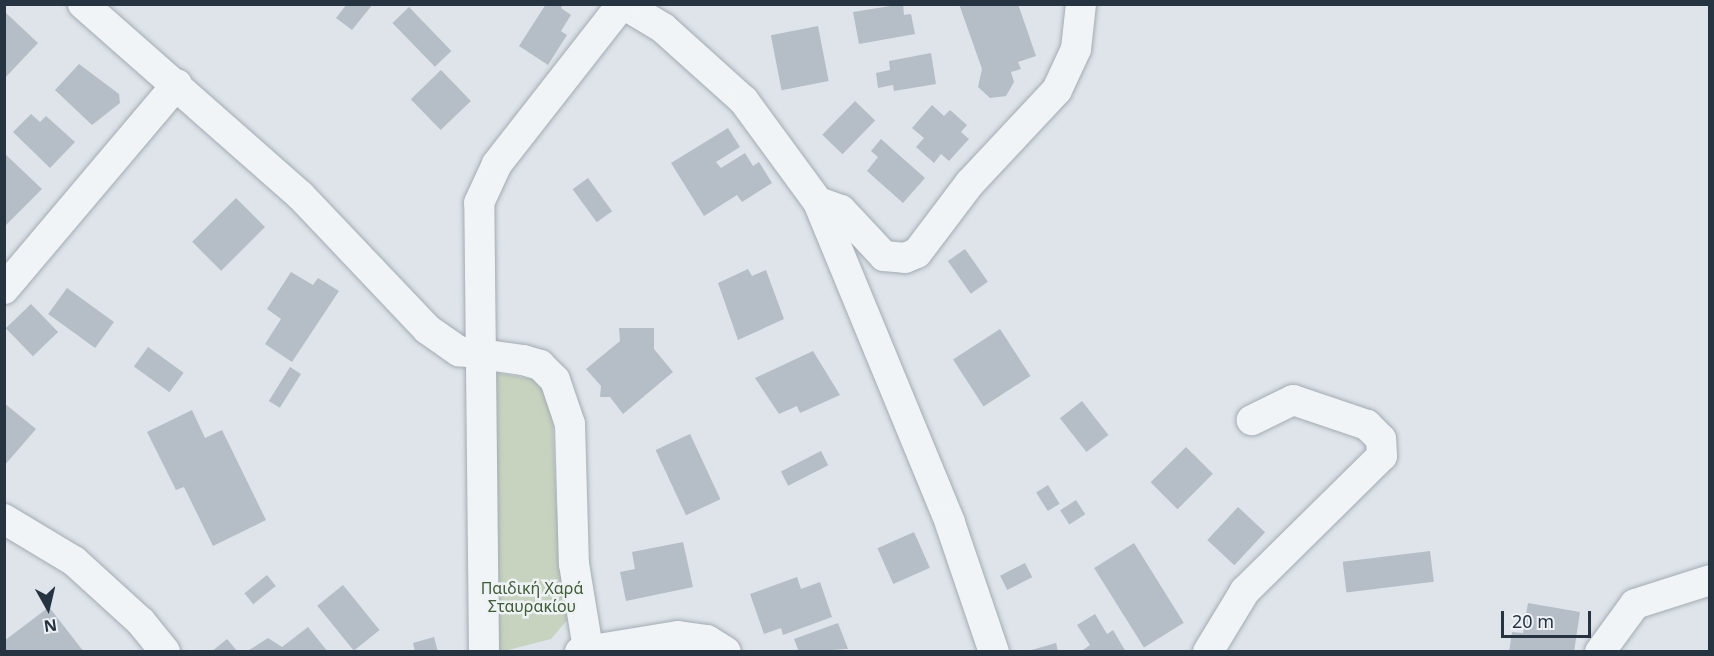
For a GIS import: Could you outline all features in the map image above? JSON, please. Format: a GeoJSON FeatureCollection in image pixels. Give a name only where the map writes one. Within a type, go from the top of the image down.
{"type":"FeatureCollection","features":[{"type":"Feature","properties":{"kind":"street"},"geometry":{"type":"LineString","coordinates":[[83,4],[177,84],[300,195],[427,329],[459,351],[540,365],[555,380],[570,424],[574,564],[584,650],[678,636],[707,640],[726,651]]}},
{"type":"Feature","properties":{"kind":"street"},"geometry":{"type":"LineString","coordinates":[[484,651],[477,222],[487,179],[622,4],[663,27],[744,101],[818,202],[950,523],[994,651]]}},
{"type":"Feature","properties":{"kind":"street"},"geometry":{"type":"LineString","coordinates":[[818,202],[841,210],[884,256],[905,258],[917,253],[970,183],[1057,90],[1072,61],[1081,4]]}},
{"type":"Feature","properties":{"kind":"street"},"geometry":{"type":"LineString","coordinates":[[4,289],[177,84]]}},
{"type":"Feature","properties":{"kind":"street"},"geometry":{"type":"LineString","coordinates":[[1208,651],[1245,591],[1382,456],[1382,440],[1367,425],[1293,400],[1252,420]]}},
{"type":"Feature","properties":{"kind":"street"},"geometry":{"type":"LineString","coordinates":[[4,519],[74,561],[165,651]]}},
{"type":"Feature","properties":{"kind":"street"},"geometry":{"type":"LineString","coordinates":[[1600,651],[1635,604],[1710,580]]}},
{"type":"Feature","properties":{"kind":"green space","name":"Παιδική Χαρά Σταυρακίου"},"geometry":{"type":"Polygon","coordinates":[[[489,372],[540,380],[552,404],[556,502],[575,611],[551,639],[504,651],[493,651],[489,372]]]}},
{"type":"Feature","properties":{"kind":"building"},"geometry":{"type":"Polygon","coordinates":[[[347,4],[373,4],[352,30],[336,18],[347,4]]]}},
{"type":"Feature","properties":{"kind":"building"},"geometry":{"type":"Polygon","coordinates":[[[546,4],[563,4],[561,8],[571,15],[561,31],[567,35],[548,65],[519,46],[546,4]]]}},
{"type":"Feature","properties":{"kind":"building"},"geometry":{"type":"Polygon","coordinates":[[[903,4],[904,15],[911,14],[915,34],[859,44],[853,12],[903,4]]]}},
{"type":"Feature","properties":{"kind":"building"},"geometry":{"type":"Polygon","coordinates":[[[959,4],[1018,4],[1036,56],[1018,62],[1021,69],[1011,72],[1014,82],[1006,96],[990,98],[978,87],[982,69],[959,4]]]}},
{"type":"Feature","properties":{"kind":"building"},"geometry":{"type":"Polygon","coordinates":[[[409,7],[451,51],[435,67],[392,23],[409,7]]]}},
{"type":"Feature","properties":{"kind":"building"},"geometry":{"type":"Polygon","coordinates":[[[4,11],[38,43],[4,79],[4,11]]]}},
{"type":"Feature","properties":{"kind":"building"},"geometry":{"type":"Polygon","coordinates":[[[818,26],[829,81],[782,90],[771,35],[818,26]]]}},
{"type":"Feature","properties":{"kind":"building"},"geometry":{"type":"Polygon","coordinates":[[[931,53],[936,84],[894,91],[893,85],[878,88],[876,73],[890,70],[889,61],[931,53]]]}},
{"type":"Feature","properties":{"kind":"building"},"geometry":{"type":"Polygon","coordinates":[[[79,64],[119,94],[120,103],[92,125],[55,90],[79,64]]]}},
{"type":"Feature","properties":{"kind":"building"},"geometry":{"type":"Polygon","coordinates":[[[441,70],[471,101],[441,130],[411,99],[441,70]]]}},
{"type":"Feature","properties":{"kind":"building"},"geometry":{"type":"Polygon","coordinates":[[[855,101],[875,120],[842,154],[822,135],[855,101]]]}},
{"type":"Feature","properties":{"kind":"building"},"geometry":{"type":"Polygon","coordinates":[[[932,105],[944,116],[950,110],[967,125],[961,132],[969,139],[949,161],[941,154],[934,163],[916,147],[924,138],[912,128],[932,105]]]}},
{"type":"Feature","properties":{"kind":"building"},"geometry":{"type":"Polygon","coordinates":[[[31,114],[40,122],[46,116],[75,142],[50,168],[13,132],[31,114]]]}},
{"type":"Feature","properties":{"kind":"building"},"geometry":{"type":"Polygon","coordinates":[[[728,128],[740,147],[716,162],[721,168],[745,153],[753,166],[759,162],[772,183],[742,202],[737,195],[704,216],[671,163],[728,128]]]}},
{"type":"Feature","properties":{"kind":"building"},"geometry":{"type":"Polygon","coordinates":[[[881,139],[925,178],[903,203],[867,171],[878,157],[871,151],[881,139]]]}},
{"type":"Feature","properties":{"kind":"building"},"geometry":{"type":"Polygon","coordinates":[[[4,153],[42,189],[4,227],[4,153]]]}},
{"type":"Feature","properties":{"kind":"building"},"geometry":{"type":"Polygon","coordinates":[[[588,178],[612,211],[597,222],[573,189],[588,178]]]}},
{"type":"Feature","properties":{"kind":"building"},"geometry":{"type":"Polygon","coordinates":[[[236,198],[265,227],[221,271],[192,242],[236,198]]]}},
{"type":"Feature","properties":{"kind":"building"},"geometry":{"type":"Polygon","coordinates":[[[965,249],[988,282],[971,294],[948,261],[965,249]]]}},
{"type":"Feature","properties":{"kind":"building"},"geometry":{"type":"Polygon","coordinates":[[[748,269],[752,276],[766,270],[784,319],[738,340],[718,283],[748,269]]]}},
{"type":"Feature","properties":{"kind":"building"},"geometry":{"type":"Polygon","coordinates":[[[291,272],[313,285],[318,278],[339,291],[292,362],[265,344],[281,319],[267,309],[291,272]]]}},
{"type":"Feature","properties":{"kind":"building"},"geometry":{"type":"Polygon","coordinates":[[[67,288],[114,322],[95,348],[48,314],[67,288]]]}},
{"type":"Feature","properties":{"kind":"building"},"geometry":{"type":"Polygon","coordinates":[[[31,304],[58,332],[33,356],[6,328],[31,304]]]}},
{"type":"Feature","properties":{"kind":"building"},"geometry":{"type":"Polygon","coordinates":[[[619,328],[654,328],[654,349],[673,372],[623,414],[610,397],[600,397],[601,386],[586,369],[620,341],[619,328]]]}},
{"type":"Feature","properties":{"kind":"building"},"geometry":{"type":"Polygon","coordinates":[[[1000,329],[1030,376],[984,406],[953,359],[1000,329]]]}},
{"type":"Feature","properties":{"kind":"building"},"geometry":{"type":"Polygon","coordinates":[[[148,347],[184,373],[169,392],[134,366],[148,347]]]}},
{"type":"Feature","properties":{"kind":"building"},"geometry":{"type":"Polygon","coordinates":[[[813,351],[840,395],[800,413],[797,406],[779,414],[755,378],[813,351]]]}},
{"type":"Feature","properties":{"kind":"building"},"geometry":{"type":"Polygon","coordinates":[[[290,367],[301,374],[280,408],[269,401],[290,367]]]}},
{"type":"Feature","properties":{"kind":"building"},"geometry":{"type":"Polygon","coordinates":[[[1082,401],[1108,435],[1086,452],[1060,418],[1082,401]]]}},
{"type":"Feature","properties":{"kind":"building"},"geometry":{"type":"Polygon","coordinates":[[[4,403],[36,429],[4,466],[4,403]]]}},
{"type":"Feature","properties":{"kind":"building"},"geometry":{"type":"Polygon","coordinates":[[[192,410],[205,438],[222,430],[266,520],[213,546],[184,487],[176,490],[147,432],[192,410]]]}},
{"type":"Feature","properties":{"kind":"building"},"geometry":{"type":"Polygon","coordinates":[[[690,434],[720,499],[686,515],[656,450],[690,434]]]}},
{"type":"Feature","properties":{"kind":"building"},"geometry":{"type":"Polygon","coordinates":[[[1186,447],[1213,474],[1178,509],[1151,482],[1186,447]]]}},
{"type":"Feature","properties":{"kind":"building"},"geometry":{"type":"Polygon","coordinates":[[[821,451],[828,465],[788,486],[781,471],[821,451]]]}},
{"type":"Feature","properties":{"kind":"building"},"geometry":{"type":"Polygon","coordinates":[[[1048,485],[1060,504],[1048,511],[1036,492],[1048,485]]]}},
{"type":"Feature","properties":{"kind":"building"},"geometry":{"type":"Polygon","coordinates":[[[1076,500],[1085,514],[1069,525],[1060,510],[1076,500]]]}},
{"type":"Feature","properties":{"kind":"building"},"geometry":{"type":"Polygon","coordinates":[[[1238,507],[1265,532],[1234,565],[1207,540],[1238,507]]]}},
{"type":"Feature","properties":{"kind":"building"},"geometry":{"type":"Polygon","coordinates":[[[914,532],[930,568],[893,584],[877,548],[914,532]]]}},
{"type":"Feature","properties":{"kind":"building"},"geometry":{"type":"Polygon","coordinates":[[[683,542],[693,587],[626,601],[620,572],[635,569],[632,552],[683,542]]]}},
{"type":"Feature","properties":{"kind":"building"},"geometry":{"type":"Polygon","coordinates":[[[1134,543],[1184,623],[1144,648],[1094,568],[1134,543]]]}},
{"type":"Feature","properties":{"kind":"building"},"geometry":{"type":"Polygon","coordinates":[[[1430,551],[1434,582],[1346,592],[1343,562],[1430,551]]]}},
{"type":"Feature","properties":{"kind":"building"},"geometry":{"type":"Polygon","coordinates":[[[1025,563],[1032,577],[1007,590],[1000,576],[1025,563]]]}},
{"type":"Feature","properties":{"kind":"building"},"geometry":{"type":"Polygon","coordinates":[[[267,575],[276,586],[253,604],[244,593],[267,575]]]}},
{"type":"Feature","properties":{"kind":"building"},"geometry":{"type":"Polygon","coordinates":[[[797,577],[801,589],[820,582],[832,617],[783,635],[781,628],[764,634],[750,594],[797,577]]]}},
{"type":"Feature","properties":{"kind":"building"},"geometry":{"type":"Polygon","coordinates":[[[343,585],[380,630],[354,651],[317,606],[343,585]]]}},
{"type":"Feature","properties":{"kind":"building"},"geometry":{"type":"Polygon","coordinates":[[[1528,603],[1580,612],[1574,652],[1509,652],[1512,632],[1523,633],[1528,603]]]}},
{"type":"Feature","properties":{"kind":"building"},"geometry":{"type":"Polygon","coordinates":[[[49,607],[84,652],[4,652],[4,641],[49,607]]]}},
{"type":"Feature","properties":{"kind":"building"},"geometry":{"type":"Polygon","coordinates":[[[1095,614],[1107,634],[1113,630],[1126,652],[1080,652],[1090,645],[1077,625],[1095,614]]]}},
{"type":"Feature","properties":{"kind":"building"},"geometry":{"type":"Polygon","coordinates":[[[838,623],[848,649],[799,652],[794,639],[838,623]]]}},
{"type":"Feature","properties":{"kind":"building"},"geometry":{"type":"Polygon","coordinates":[[[308,627],[328,652],[246,652],[268,638],[282,647],[308,627]]]}},
{"type":"Feature","properties":{"kind":"building"},"geometry":{"type":"Polygon","coordinates":[[[434,637],[438,652],[415,652],[413,643],[434,637]]]}},
{"type":"Feature","properties":{"kind":"building"},"geometry":{"type":"Polygon","coordinates":[[[227,639],[238,652],[211,652],[227,639]]]}},
{"type":"Feature","properties":{"kind":"building"},"geometry":{"type":"Polygon","coordinates":[[[1056,643],[1058,652],[1028,652],[1028,651],[1056,643]]]}}]}
